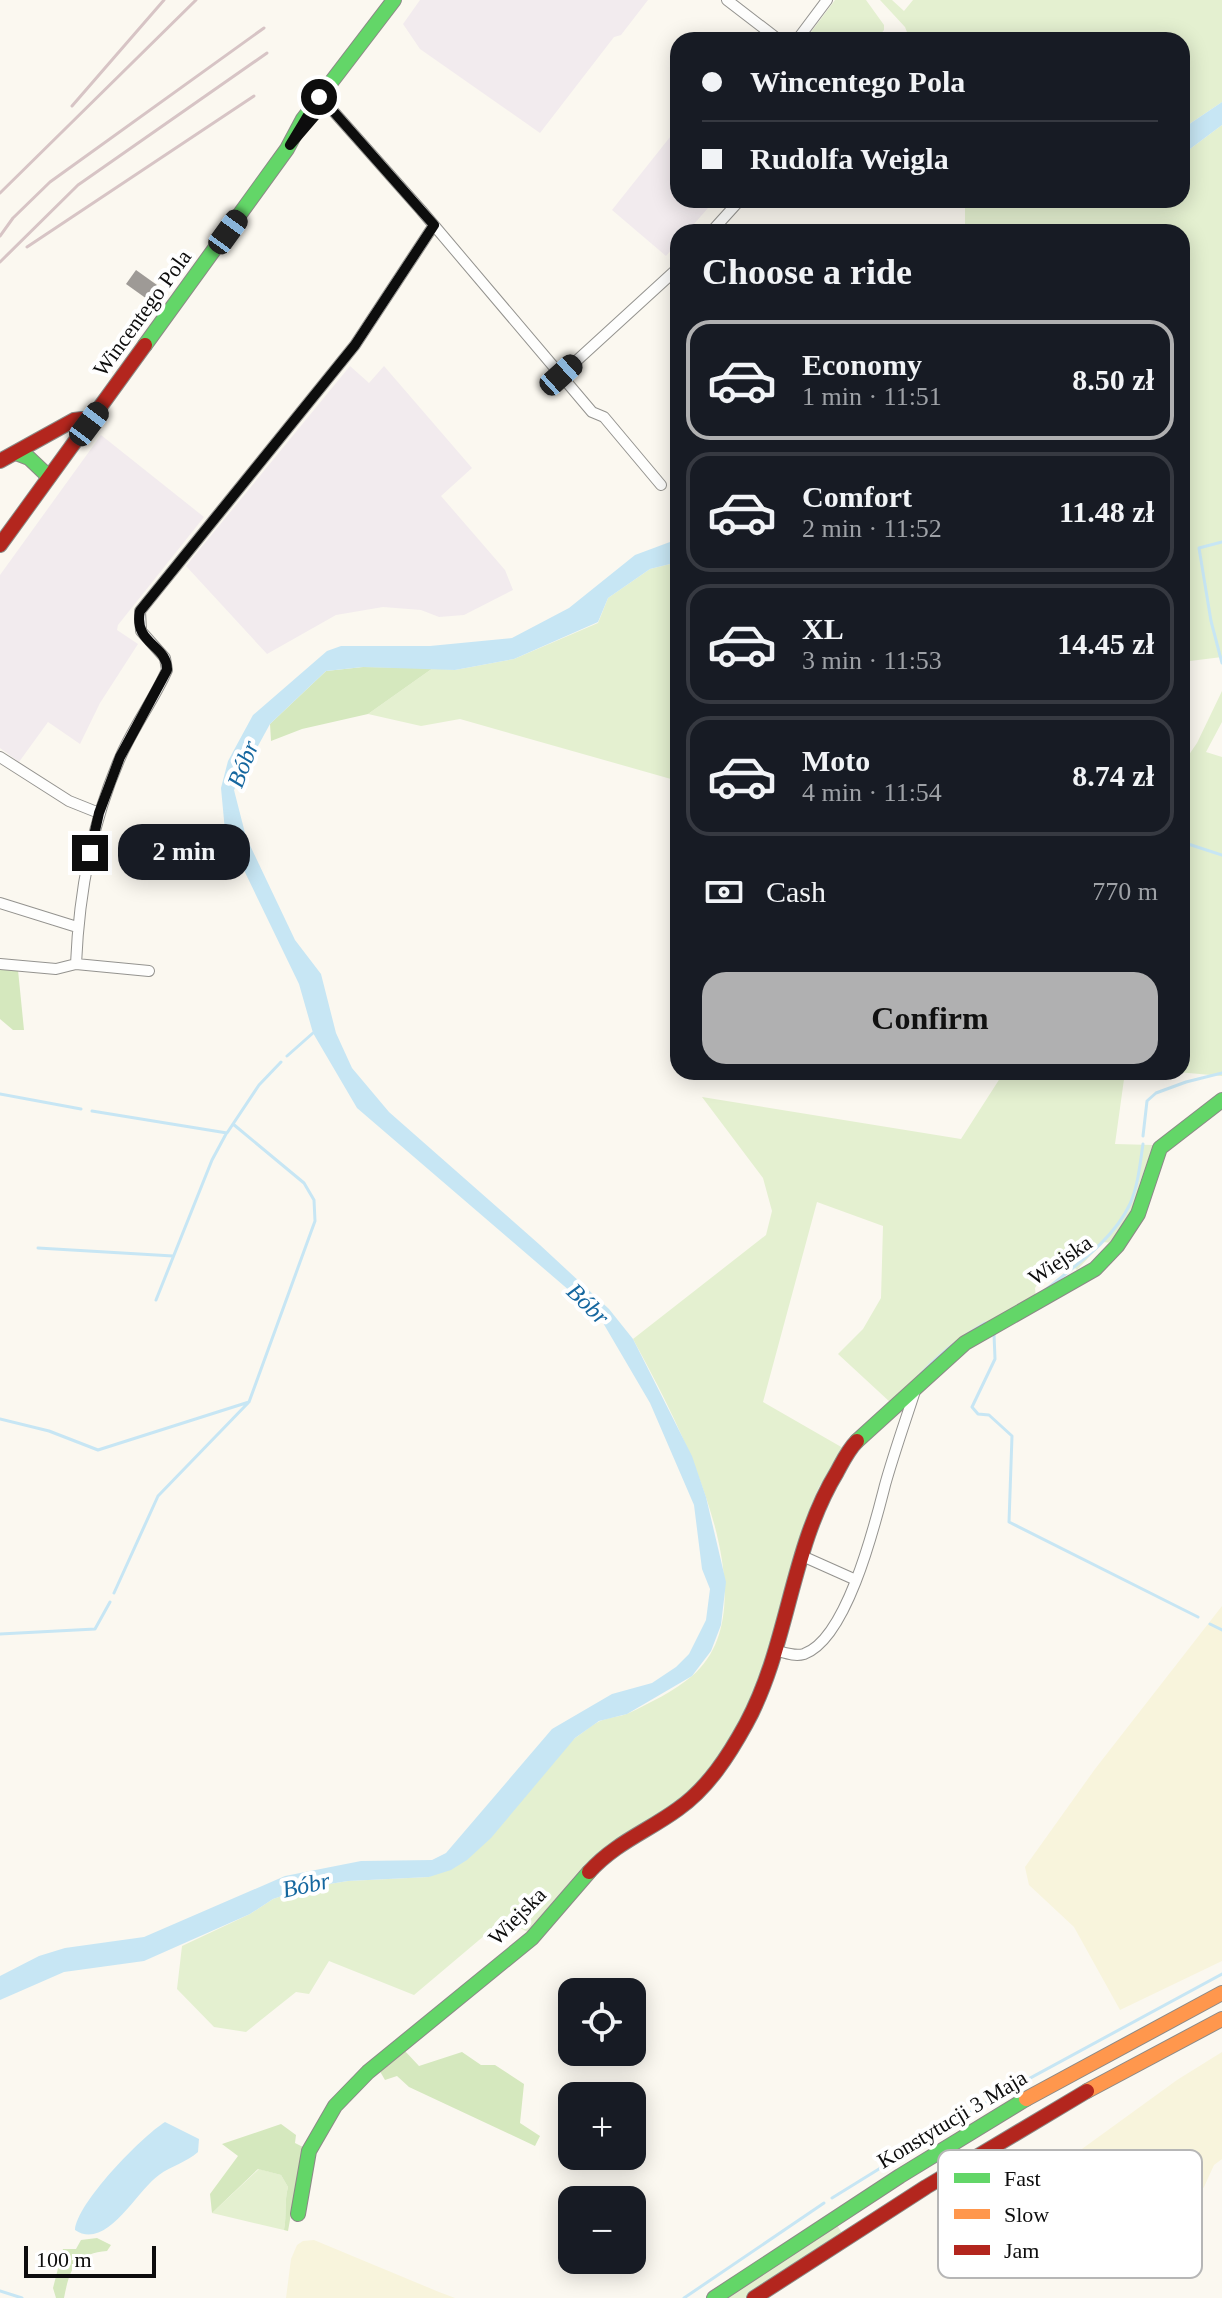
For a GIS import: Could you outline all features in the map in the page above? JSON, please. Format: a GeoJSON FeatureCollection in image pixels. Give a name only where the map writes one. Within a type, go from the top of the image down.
{"type":"FeatureCollection","features":[{"type":"Feature","properties":{"kind":"street","name":"Wincentego Pola"},"geometry":{"type":"LineString","coordinates":[[0,545],[394,0]]}},
{"type":"Feature","properties":{"kind":"street"},"geometry":{"type":"LineString","coordinates":[[727,0],[769,32]]}},
{"type":"Feature","properties":{"kind":"street"},"geometry":{"type":"LineString","coordinates":[[803,32],[827,0]]}},
{"type":"Feature","properties":{"kind":"street"},"geometry":{"type":"LineString","coordinates":[[325,97],[592,412],[604,417],[661,485]]}},
{"type":"Feature","properties":{"kind":"street"},"geometry":{"type":"LineString","coordinates":[[718,224],[733,208]]}},
{"type":"Feature","properties":{"kind":"street"},"geometry":{"type":"LineString","coordinates":[[76,964],[77,927],[99,813],[120,757],[164,677],[168,664],[141,631],[138,618],[143,605],[355,345],[434,225]]}},
{"type":"Feature","properties":{"kind":"street"},"geometry":{"type":"LineString","coordinates":[[561,375],[670,275]]}},
{"type":"Feature","properties":{"kind":"street"},"geometry":{"type":"LineString","coordinates":[[0,461],[74,420],[82,419],[89,424]]}},
{"type":"Feature","properties":{"kind":"street"},"geometry":{"type":"LineString","coordinates":[[16,453],[29,458],[49,477]]}},
{"type":"Feature","properties":{"kind":"street"},"geometry":{"type":"LineString","coordinates":[[0,757],[69,801],[99,813]]}},
{"type":"Feature","properties":{"kind":"street"},"geometry":{"type":"LineString","coordinates":[[0,903],[77,927]]}},
{"type":"Feature","properties":{"kind":"street"},"geometry":{"type":"LineString","coordinates":[[0,964],[56,969],[76,964],[149,971]]}},
{"type":"Feature","properties":{"kind":"street","name":"Wiejska"},"geometry":{"type":"LineString","coordinates":[[298,2214],[298,2199],[315,2135],[357,2080],[539,1931],[584,1876],[615,1847],[690,1800],[707,1782],[740,1735],[763,1690],[812,1518],[837,1467],[852,1446],[965,1343],[1095,1269],[1117,1246],[1138,1214],[1160,1148],[1222,1100]]}},
{"type":"Feature","properties":{"kind":"street","name":"Wiejska"},"geometry":{"type":"LineString","coordinates":[[774,1650],[795,1655],[811,1650],[821,1641],[850,1597],[873,1537],[885,1485],[916,1388]]}},
{"type":"Feature","properties":{"kind":"street"},"geometry":{"type":"LineString","coordinates":[[800,1555],[856,1580]]}},
{"type":"Feature","properties":{"kind":"street","name":"Konstytucji 3 Maja"},"geometry":{"type":"LineString","coordinates":[[942,2150],[1222,1993]]}},
{"type":"Feature","properties":{"kind":"street"},"geometry":{"type":"LineString","coordinates":[[986,2150],[1087,2091],[1222,2019]]}},
{"type":"Feature","properties":{"kind":"street","name":"Konstytucji 3 Maja"},"geometry":{"type":"LineString","coordinates":[[714,2298],[842,2211],[938,2153]]}},
{"type":"Feature","properties":{"kind":"street"},"geometry":{"type":"LineString","coordinates":[[754,2298],[938,2178]]}},
{"type":"Feature","properties":{"kind":"shaded area"},"geometry":{"type":"Polygon","coordinates":[[[420,0],[648,0],[621,35],[614,37],[540,133],[420,49],[403,24],[420,0]]]}},
{"type":"Feature","properties":{"kind":"shaded area"},"geometry":{"type":"Polygon","coordinates":[[[670,137],[670,208],[708,208],[694,224],[670,224],[670,251],[666,256],[612,210],[670,137]]]}},
{"type":"Feature","properties":{"kind":"shaded area"},"geometry":{"type":"Polygon","coordinates":[[[350,366],[369,383],[384,366],[472,468],[441,496],[505,570],[513,590],[464,615],[439,617],[421,610],[383,607],[336,615],[267,654],[186,566],[350,366]]]}},
{"type":"Feature","properties":{"kind":"shaded area"},"geometry":{"type":"Polygon","coordinates":[[[101,435],[204,517],[118,625],[117,630],[138,644],[100,703],[80,744],[48,722],[19,762],[0,748],[0,575],[101,435]]]}},
{"type":"Feature","properties":{"kind":"shaded area"},"geometry":{"type":"Polygon","coordinates":[[[1222,1606],[1222,1961],[1120,2010],[1074,1927],[1029,1885],[1025,1867],[1095,1769],[1222,1606]]]}},
{"type":"Feature","properties":{"kind":"shaded area"},"geometry":{"type":"Polygon","coordinates":[[[1222,2052],[1222,2159],[1214,2165],[1202,2189],[1202,2150],[1081,2150],[1177,2080],[1222,2052]]]}},
{"type":"Feature","properties":{"kind":"shaded area"},"geometry":{"type":"Polygon","coordinates":[[[314,2240],[455,2298],[286,2298],[291,2259],[297,2245],[314,2240]]]}},
{"type":"Feature","properties":{"kind":"green space"},"geometry":{"type":"Polygon","coordinates":[[[835,0],[866,0],[884,25],[882,32],[811,32],[835,0]]]}},
{"type":"Feature","properties":{"kind":"green space"},"geometry":{"type":"Polygon","coordinates":[[[880,0],[892,0],[904,11],[913,0],[1222,0],[1222,102],[1190,124],[1190,32],[907,32],[880,0]]]}},
{"type":"Feature","properties":{"kind":"green space"},"geometry":{"type":"Polygon","coordinates":[[[1222,125],[1222,657],[1190,661],[1190,224],[965,224],[965,208],[1190,208],[1190,149],[1222,125]]]}},
{"type":"Feature","properties":{"kind":"green space"},"geometry":{"type":"Polygon","coordinates":[[[670,564],[670,779],[460,719],[421,726],[368,714],[433,668],[455,670],[514,659],[598,623],[608,598],[650,569],[670,564]]]}},
{"type":"Feature","properties":{"kind":"green space"},"geometry":{"type":"Polygon","coordinates":[[[363,667],[433,668],[368,714],[302,729],[271,741],[270,724],[326,671],[363,667]]]}},
{"type":"Feature","properties":{"kind":"green space"},"geometry":{"type":"Polygon","coordinates":[[[1222,691],[1222,722],[1206,752],[1222,757],[1222,1076],[1190,1073],[1190,753],[1222,691]]]}},
{"type":"Feature","properties":{"kind":"green space"},"geometry":{"type":"Polygon","coordinates":[[[0,968],[18,970],[24,1030],[13,1030],[0,1019],[0,968]]]}},
{"type":"Feature","properties":{"kind":"green space"},"geometry":{"type":"Polygon","coordinates":[[[999,1080],[1124,1080],[1115,1144],[1153,1145],[1136,1204],[1112,1243],[1103,1242],[1077,1270],[1067,1260],[1051,1263],[1035,1288],[1036,1299],[891,1403],[838,1354],[863,1329],[881,1298],[883,1226],[817,1202],[763,1402],[843,1448],[810,1508],[758,1683],[726,1748],[705,1778],[680,1802],[591,1859],[529,1933],[504,1919],[414,1995],[329,1961],[309,1994],[296,1992],[246,2032],[214,2027],[177,1989],[182,1946],[250,1914],[273,1899],[305,1888],[348,1881],[429,1877],[575,1738],[600,1721],[629,1713],[678,1687],[692,1676],[716,1644],[724,1603],[721,1557],[710,1509],[671,1413],[633,1339],[766,1235],[772,1211],[763,1178],[702,1097],[961,1139],[999,1080]]]}},
{"type":"Feature","properties":{"kind":"green space"},"geometry":{"type":"Polygon","coordinates":[[[405,2051],[419,2066],[462,2052],[481,2065],[495,2065],[524,2084],[520,2123],[540,2136],[535,2146],[409,2087],[397,2076],[385,2080],[378,2068],[405,2051]]]}},
{"type":"Feature","properties":{"kind":"green space"},"geometry":{"type":"Polygon","coordinates":[[[281,2124],[296,2135],[295,2143],[303,2147],[288,2231],[284,2230],[288,2187],[281,2175],[258,2169],[212,2213],[210,2194],[238,2156],[222,2144],[281,2124]]]}},
{"type":"Feature","properties":{"kind":"green space"},"geometry":{"type":"Polygon","coordinates":[[[259,2169],[281,2175],[288,2187],[284,2230],[212,2213],[259,2169]]]}},
{"type":"Feature","properties":{"kind":"green space"},"geometry":{"type":"Polygon","coordinates":[[[835,2222],[842,2233],[745,2298],[722,2298],[835,2222]]]}},
{"type":"Feature","properties":{"kind":"green space"},"geometry":{"type":"Polygon","coordinates":[[[97,2238],[111,2245],[107,2251],[81,2259],[72,2270],[64,2298],[56,2298],[53,2288],[63,2249],[76,2249],[81,2240],[97,2238]]]}},
{"type":"Feature","properties":{"kind":"water"},"geometry":{"type":"Polygon","coordinates":[[[1222,102],[1222,125],[1190,149],[1190,124],[1222,102]]]}},
{"type":"Feature","properties":{"kind":"water","name":"Bóbr"},"geometry":{"type":"Polygon","coordinates":[[[670,542],[670,564],[650,569],[608,598],[598,622],[514,659],[455,670],[363,667],[326,671],[270,724],[234,790],[246,837],[295,940],[321,974],[336,1033],[352,1068],[389,1112],[609,1309],[633,1339],[692,1456],[706,1497],[726,1582],[721,1625],[711,1651],[692,1676],[627,1714],[599,1721],[575,1738],[491,1838],[451,1870],[429,1877],[348,1881],[305,1888],[273,1899],[250,1914],[144,1961],[64,1972],[0,2000],[0,1976],[39,1956],[65,1948],[144,1937],[285,1876],[361,1861],[432,1860],[446,1853],[552,1729],[612,1694],[652,1683],[676,1667],[689,1654],[706,1620],[710,1589],[702,1569],[694,1505],[650,1403],[599,1316],[357,1108],[313,1033],[299,984],[225,831],[221,788],[228,761],[253,715],[327,651],[341,646],[430,646],[512,638],[569,608],[635,555],[670,542]]]}},
{"type":"Feature","properties":{"kind":"water"},"geometry":{"type":"Polygon","coordinates":[[[165,2122],[199,2139],[198,2152],[159,2175],[110,2226],[87,2235],[75,2230],[78,2218],[98,2188],[127,2156],[165,2122]]]}},
{"type":"Feature","properties":{"kind":"building"},"geometry":{"type":"Polygon","coordinates":[[[136,270],[157,285],[147,299],[126,284],[136,270]]]}},
{"type":"Feature","properties":{"kind":"waterway"},"geometry":{"type":"LineString","coordinates":[[1222,542],[1199,548],[1211,621],[1222,663]]}},
{"type":"Feature","properties":{"kind":"waterway"},"geometry":{"type":"LineString","coordinates":[[1190,845],[1222,855]]}},
{"type":"Feature","properties":{"kind":"waterway"},"geometry":{"type":"LineString","coordinates":[[287,1056],[313,1033]]}},
{"type":"Feature","properties":{"kind":"waterway"},"geometry":{"type":"LineString","coordinates":[[92,1111],[227,1133],[259,1085],[281,1062]]}},
{"type":"Feature","properties":{"kind":"waterway"},"geometry":{"type":"LineString","coordinates":[[1143,1136],[1147,1101],[1156,1093],[1222,1073]]}},
{"type":"Feature","properties":{"kind":"waterway"},"geometry":{"type":"LineString","coordinates":[[0,1094],[81,1109]]}},
{"type":"Feature","properties":{"kind":"waterway"},"geometry":{"type":"LineString","coordinates":[[0,1419],[49,1431],[98,1450],[249,1402],[315,1221],[314,1200],[304,1183],[233,1124]]}},
{"type":"Feature","properties":{"kind":"waterway"},"geometry":{"type":"LineString","coordinates":[[156,1300],[212,1160],[226,1134]]}},
{"type":"Feature","properties":{"kind":"waterway"},"geometry":{"type":"LineString","coordinates":[[1043,1292],[1091,1252],[1123,1217],[1135,1190],[1143,1144]]}},
{"type":"Feature","properties":{"kind":"waterway"},"geometry":{"type":"LineString","coordinates":[[38,1248],[173,1256]]}},
{"type":"Feature","properties":{"kind":"waterway"},"geometry":{"type":"LineString","coordinates":[[917,1378],[949,1348],[985,1323]]}},
{"type":"Feature","properties":{"kind":"waterway"},"geometry":{"type":"LineString","coordinates":[[994,1334],[995,1359],[972,1407],[978,1414],[989,1415],[1012,1436],[1009,1522],[1198,1617]]}},
{"type":"Feature","properties":{"kind":"waterway"},"geometry":{"type":"LineString","coordinates":[[114,1593],[158,1496],[248,1403]]}},
{"type":"Feature","properties":{"kind":"waterway"},"geometry":{"type":"LineString","coordinates":[[0,1634],[95,1629],[110,1602]]}},
{"type":"Feature","properties":{"kind":"waterway"},"geometry":{"type":"LineString","coordinates":[[1210,1624],[1222,1630]]}},
{"type":"Feature","properties":{"kind":"waterway"},"geometry":{"type":"LineString","coordinates":[[832,2198],[997,2096],[1222,1974]]}},
{"type":"Feature","properties":{"kind":"waterway"},"geometry":{"type":"LineString","coordinates":[[684,2298],[824,2203]]}},
{"type":"Feature","properties":{"kind":"waterway"},"geometry":{"type":"LineString","coordinates":[[0,2291],[22,2298]]}},
{"type":"Feature","properties":{"kind":"railway"},"geometry":{"type":"LineString","coordinates":[[72,106],[164,0]]}},
{"type":"Feature","properties":{"kind":"railway"},"geometry":{"type":"LineString","coordinates":[[0,193],[196,0]]}},
{"type":"Feature","properties":{"kind":"railway"},"geometry":{"type":"LineString","coordinates":[[0,236],[13,218],[50,182],[264,28]]}},
{"type":"Feature","properties":{"kind":"railway"},"geometry":{"type":"LineString","coordinates":[[0,262],[78,185],[267,53]]}},
{"type":"Feature","properties":{"kind":"railway"},"geometry":{"type":"LineString","coordinates":[[27,247],[254,96]]}},
{"type":"Feature","properties":{"kind":"traffic: fast"},"geometry":{"type":"LineString","coordinates":[[145,345],[287,149],[303,119],[394,0]]}},
{"type":"Feature","properties":{"kind":"traffic: fast"},"geometry":{"type":"LineString","coordinates":[[16,453],[29,458],[49,477]]}},
{"type":"Feature","properties":{"kind":"traffic: fast"},"geometry":{"type":"LineString","coordinates":[[857,1441],[965,1343],[1095,1269],[1117,1246],[1138,1214],[1160,1148],[1222,1100]]}},
{"type":"Feature","properties":{"kind":"traffic: fast"},"geometry":{"type":"LineString","coordinates":[[298,2214],[309,2151],[335,2106],[368,2072],[532,1938],[589,1872]]}},
{"type":"Feature","properties":{"kind":"traffic: fast"},"geometry":{"type":"LineString","coordinates":[[943,2150],[1026,2099]]}},
{"type":"Feature","properties":{"kind":"traffic: fast"},"geometry":{"type":"LineString","coordinates":[[714,2298],[938,2153]]}},
{"type":"Feature","properties":{"kind":"traffic: slow"},"geometry":{"type":"LineString","coordinates":[[1026,2099],[1222,1993]]}},
{"type":"Feature","properties":{"kind":"traffic: slow"},"geometry":{"type":"LineString","coordinates":[[1087,2091],[1222,2019]]}},
{"type":"Feature","properties":{"kind":"traffic: jam"},"geometry":{"type":"LineString","coordinates":[[0,545],[145,345]]}},
{"type":"Feature","properties":{"kind":"traffic: jam"},"geometry":{"type":"LineString","coordinates":[[0,461],[74,420],[82,419],[89,424]]}},
{"type":"Feature","properties":{"kind":"traffic: jam"},"geometry":{"type":"LineString","coordinates":[[589,1872],[621,1845],[689,1801],[717,1770],[732,1747],[746,1724],[772,1662],[799,1565],[821,1502],[857,1441]]}},
{"type":"Feature","properties":{"kind":"traffic: jam"},"geometry":{"type":"LineString","coordinates":[[988,2150],[1087,2091]]}},
{"type":"Feature","properties":{"kind":"traffic: jam"},"geometry":{"type":"LineString","coordinates":[[754,2298],[938,2180]]}},
{"type":"Feature","properties":{"kind":"route"},"geometry":{"type":"LineString","coordinates":[[90,853],[99,813],[120,757],[167,670],[165,658],[141,631],[138,618],[143,605],[355,345],[434,225],[326,103],[290,145],[319,97]]}}]}
